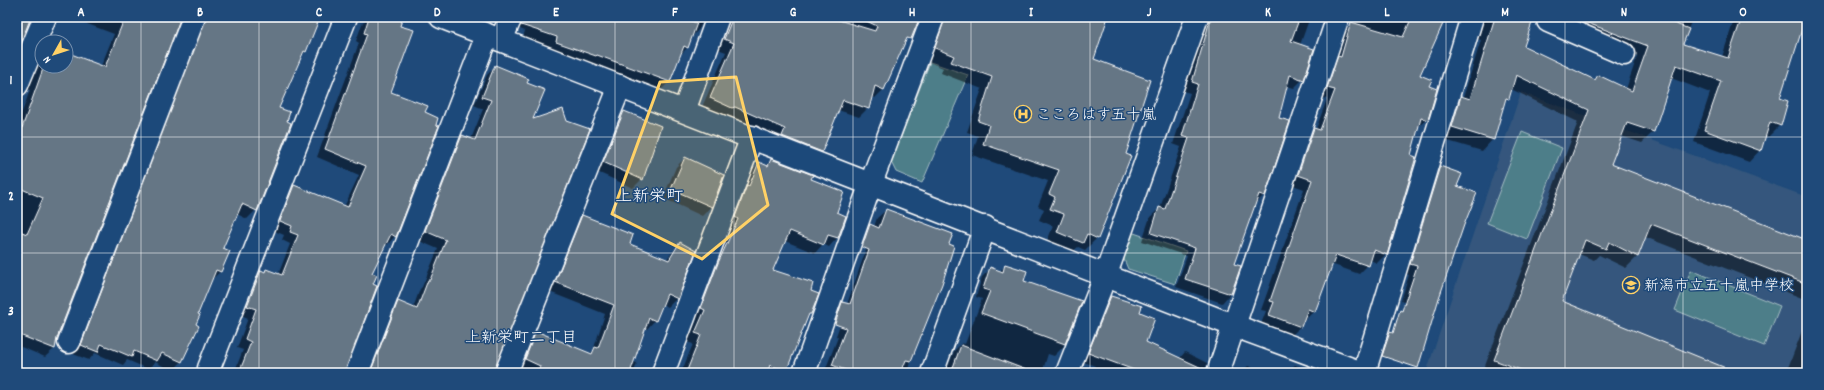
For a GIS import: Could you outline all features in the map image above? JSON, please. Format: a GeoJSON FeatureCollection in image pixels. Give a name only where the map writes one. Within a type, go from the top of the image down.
{"type":"FeatureCollection","features":[{"type":"Feature","properties":{"kind":"street"},"geometry":{"type":"LineString","coordinates":[[17,85],[44,17]]}},
{"type":"Feature","properties":{"kind":"street"},"geometry":{"type":"LineString","coordinates":[[69,342],[194,17]]}},
{"type":"Feature","properties":{"kind":"street"},"geometry":{"type":"LineString","coordinates":[[209,368],[346,17]]}},
{"type":"Feature","properties":{"kind":"street"},"geometry":{"type":"LineString","coordinates":[[441,17],[1106,274],[1235,326],[1363,373],[1472,17]]}},
{"type":"Feature","properties":{"kind":"street"},"geometry":{"type":"LineString","coordinates":[[357,373],[494,38],[511,17]]}},
{"type":"Feature","properties":{"kind":"street"},"geometry":{"type":"LineString","coordinates":[[684,111],[718,17]]}},
{"type":"Feature","properties":{"kind":"street"},"geometry":{"type":"LineString","coordinates":[[804,373],[871,183],[933,17]]}},
{"type":"Feature","properties":{"kind":"street"},"geometry":{"type":"LineString","coordinates":[[1067,373],[1106,274],[1197,17]]}},
{"type":"Feature","properties":{"kind":"street"},"geometry":{"type":"LineString","coordinates":[[1218,373],[1338,17]]}},
{"type":"Feature","properties":{"kind":"street"},"geometry":{"type":"LineString","coordinates":[[1549,17],[1548,21],[1624,54]]}},
{"type":"Feature","properties":{"kind":"street"},"geometry":{"type":"LineString","coordinates":[[506,373],[620,86]]}},
{"type":"Feature","properties":{"kind":"street"},"geometry":{"type":"LineString","coordinates":[[663,373],[752,137]]}},
{"type":"Feature","properties":{"kind":"street"},"geometry":{"type":"LineString","coordinates":[[932,373],[985,227]]}},
{"type":"Feature","properties":{"kind":"highlighted area"},"geometry":{"type":"Polygon","coordinates":[[[736,77],[768,205],[702,259],[612,214],[660,82],[736,77]]]}},
{"type":"Feature","properties":{"kind":"shaded area","name":"新潟市立五十嵐中学校"},"geometry":{"type":"Polygon","coordinates":[[[1521,92],[1807,197],[1807,373],[1426,373],[1521,92]]]}},
{"type":"Feature","properties":{"kind":"green space"},"geometry":{"type":"Polygon","coordinates":[[[930,62],[968,75],[922,183],[896,172],[891,162],[930,62]]]}},
{"type":"Feature","properties":{"kind":"green space"},"geometry":{"type":"Polygon","coordinates":[[[1522,132],[1562,148],[1527,239],[1487,223],[1522,132]]]}},
{"type":"Feature","properties":{"kind":"green space"},"geometry":{"type":"Polygon","coordinates":[[[1131,232],[1186,251],[1175,284],[1128,269],[1123,257],[1131,232]]]}},
{"type":"Feature","properties":{"kind":"green space"},"geometry":{"type":"Polygon","coordinates":[[[1691,270],[1780,306],[1764,346],[1675,310],[1691,270]]]}},
{"type":"Feature","properties":{"kind":"building"},"geometry":{"type":"Polygon","coordinates":[[[17,17],[31,17],[17,52],[17,17]]]}},
{"type":"Feature","properties":{"kind":"building"},"geometry":{"type":"Polygon","coordinates":[[[125,17],[181,17],[57,338],[55,349],[17,334],[17,230],[27,234],[43,198],[17,187],[17,142],[41,74],[74,74],[74,55],[105,67],[125,17]]]}},
{"type":"Feature","properties":{"kind":"building"},"geometry":{"type":"Polygon","coordinates":[[[206,17],[320,17],[306,52],[304,51],[279,108],[290,112],[287,121],[291,123],[257,211],[242,204],[223,248],[230,251],[221,272],[216,270],[198,314],[200,315],[196,324],[199,326],[182,362],[162,353],[157,361],[134,351],[132,357],[101,344],[98,352],[81,345],[206,17]]]}},
{"type":"Feature","properties":{"kind":"building"},"geometry":{"type":"Polygon","coordinates":[[[369,17],[403,17],[400,26],[414,30],[391,92],[428,106],[425,112],[438,118],[436,125],[439,126],[396,237],[391,234],[372,273],[377,275],[373,284],[377,286],[345,373],[239,373],[251,342],[245,339],[256,309],[247,306],[261,270],[265,272],[266,269],[282,275],[298,235],[290,232],[292,226],[280,221],[294,185],[348,207],[366,166],[325,149],[367,34],[364,33],[369,17]]]}},
{"type":"Feature","properties":{"kind":"building"},"geometry":{"type":"Polygon","coordinates":[[[523,17],[679,17],[697,23],[688,48],[684,46],[670,82],[597,55],[596,56],[556,42],[557,37],[521,25],[523,17]]]}},
{"type":"Feature","properties":{"kind":"building"},"geometry":{"type":"Polygon","coordinates":[[[733,17],[829,17],[875,31],[877,26],[858,17],[920,17],[911,39],[907,38],[884,90],[875,86],[869,109],[843,100],[822,152],[782,136],[785,129],[735,107],[732,108],[710,98],[734,43],[724,39],[733,17]]]}},
{"type":"Feature","properties":{"kind":"building"},"geometry":{"type":"Polygon","coordinates":[[[945,17],[1108,17],[1094,59],[1150,80],[1126,154],[1131,156],[1098,239],[1087,234],[1083,243],[1057,232],[1064,214],[1050,209],[1055,197],[1049,194],[1059,170],[983,144],[989,125],[978,121],[992,77],[951,62],[954,56],[935,48],[945,17]]]}},
{"type":"Feature","properties":{"kind":"building"},"geometry":{"type":"Polygon","coordinates":[[[1211,17],[1300,17],[1291,41],[1314,49],[1304,80],[1290,75],[1279,118],[1290,121],[1265,196],[1259,194],[1234,264],[1241,266],[1231,294],[1185,279],[1195,248],[1151,233],[1159,207],[1165,209],[1189,138],[1182,136],[1198,84],[1192,82],[1211,17]]]}},
{"type":"Feature","properties":{"kind":"building"},"geometry":{"type":"Polygon","coordinates":[[[1412,17],[1446,17],[1420,75],[1432,80],[1429,86],[1437,89],[1428,120],[1421,118],[1411,155],[1416,157],[1387,255],[1374,250],[1369,266],[1336,255],[1315,312],[1308,309],[1301,327],[1269,315],[1274,302],[1270,301],[1312,180],[1298,175],[1314,128],[1320,130],[1335,90],[1327,88],[1338,56],[1341,57],[1351,22],[1403,37],[1412,17]]]}},
{"type":"Feature","properties":{"kind":"building"},"geometry":{"type":"Polygon","coordinates":[[[1495,17],[1534,17],[1524,46],[1595,80],[1598,75],[1632,91],[1648,46],[1577,19],[1577,17],[1658,17],[1689,29],[1683,44],[1728,58],[1742,17],[1806,17],[1780,98],[1788,101],[1781,126],[1770,122],[1761,151],[1704,130],[1721,81],[1676,65],[1654,132],[1627,123],[1611,164],[1807,240],[1807,284],[1651,224],[1638,257],[1609,242],[1606,249],[1585,240],[1562,301],[1738,373],[1529,373],[1494,360],[1589,110],[1516,75],[1509,99],[1506,98],[1494,140],[1452,127],[1461,96],[1470,99],[1495,17]]]}},
{"type":"Feature","properties":{"kind":"building"},"geometry":{"type":"Polygon","coordinates":[[[495,65],[529,79],[527,83],[545,90],[533,119],[563,109],[567,121],[590,129],[494,373],[370,373],[398,301],[417,309],[428,280],[430,280],[446,240],[425,231],[462,135],[475,140],[491,100],[482,97],[495,65]]]}},
{"type":"Feature","properties":{"kind":"building"},"geometry":{"type":"Polygon","coordinates":[[[624,111],[661,126],[643,180],[603,162],[624,111]]]}},
{"type":"Feature","properties":{"kind":"building"},"geometry":{"type":"Polygon","coordinates":[[[685,157],[724,175],[712,207],[671,189],[685,157]]]}},
{"type":"Feature","properties":{"kind":"building"},"geometry":{"type":"Polygon","coordinates":[[[771,159],[813,175],[811,179],[844,192],[837,212],[846,216],[838,238],[828,235],[824,245],[790,231],[773,270],[813,283],[811,291],[819,294],[811,314],[809,314],[786,372],[770,365],[767,373],[686,373],[701,335],[695,333],[705,310],[701,308],[718,263],[738,219],[735,217],[747,185],[749,186],[759,162],[768,166],[771,159]]]}},
{"type":"Feature","properties":{"kind":"building"},"geometry":{"type":"Polygon","coordinates":[[[1440,166],[1462,174],[1457,186],[1477,193],[1464,225],[1439,298],[1418,368],[1382,356],[1390,332],[1393,333],[1400,310],[1402,311],[1417,266],[1410,264],[1440,166]]]}},
{"type":"Feature","properties":{"kind":"building"},"geometry":{"type":"Polygon","coordinates":[[[886,209],[953,234],[949,244],[954,246],[942,284],[911,361],[906,360],[901,373],[853,373],[832,365],[846,328],[835,324],[842,302],[850,304],[869,250],[862,247],[870,224],[879,228],[886,209]]]}},
{"type":"Feature","properties":{"kind":"building"},"geometry":{"type":"Polygon","coordinates":[[[582,215],[633,235],[630,244],[669,260],[680,242],[696,251],[678,299],[667,294],[656,321],[649,318],[631,370],[637,373],[538,373],[540,366],[525,359],[536,331],[592,354],[595,347],[598,348],[614,305],[555,282],[582,215]]]}},
{"type":"Feature","properties":{"kind":"building"},"geometry":{"type":"Polygon","coordinates":[[[1005,264],[1027,271],[1024,281],[1082,301],[1065,344],[981,313],[990,291],[983,289],[990,267],[1003,272],[1005,264]]]}},
{"type":"Feature","properties":{"kind":"building"},"geometry":{"type":"Polygon","coordinates":[[[1111,296],[1142,306],[1140,312],[1155,318],[1146,342],[1206,370],[1206,373],[1142,373],[1088,353],[1111,296]]]}},
{"type":"Feature","properties":{"kind":"building"},"geometry":{"type":"Polygon","coordinates":[[[961,345],[1029,371],[1028,373],[951,373],[961,345]]]}},
{"type":"Feature","properties":{"kind":"place","name":"こころはす五十嵐"},"geometry":{"type":"Point","coordinates":[1023,114]}},
{"type":"Feature","properties":{"kind":"place","name":"新潟市立五十嵐中学校"},"geometry":{"type":"Point","coordinates":[1631,285]}},
{"type":"Feature","properties":{"kind":"district","name":"上新栄町"},"geometry":{"type":"Point","coordinates":[649,195]}},
{"type":"Feature","properties":{"kind":"district","name":"上新栄町二丁目"},"geometry":{"type":"Point","coordinates":[521,336]}}]}
